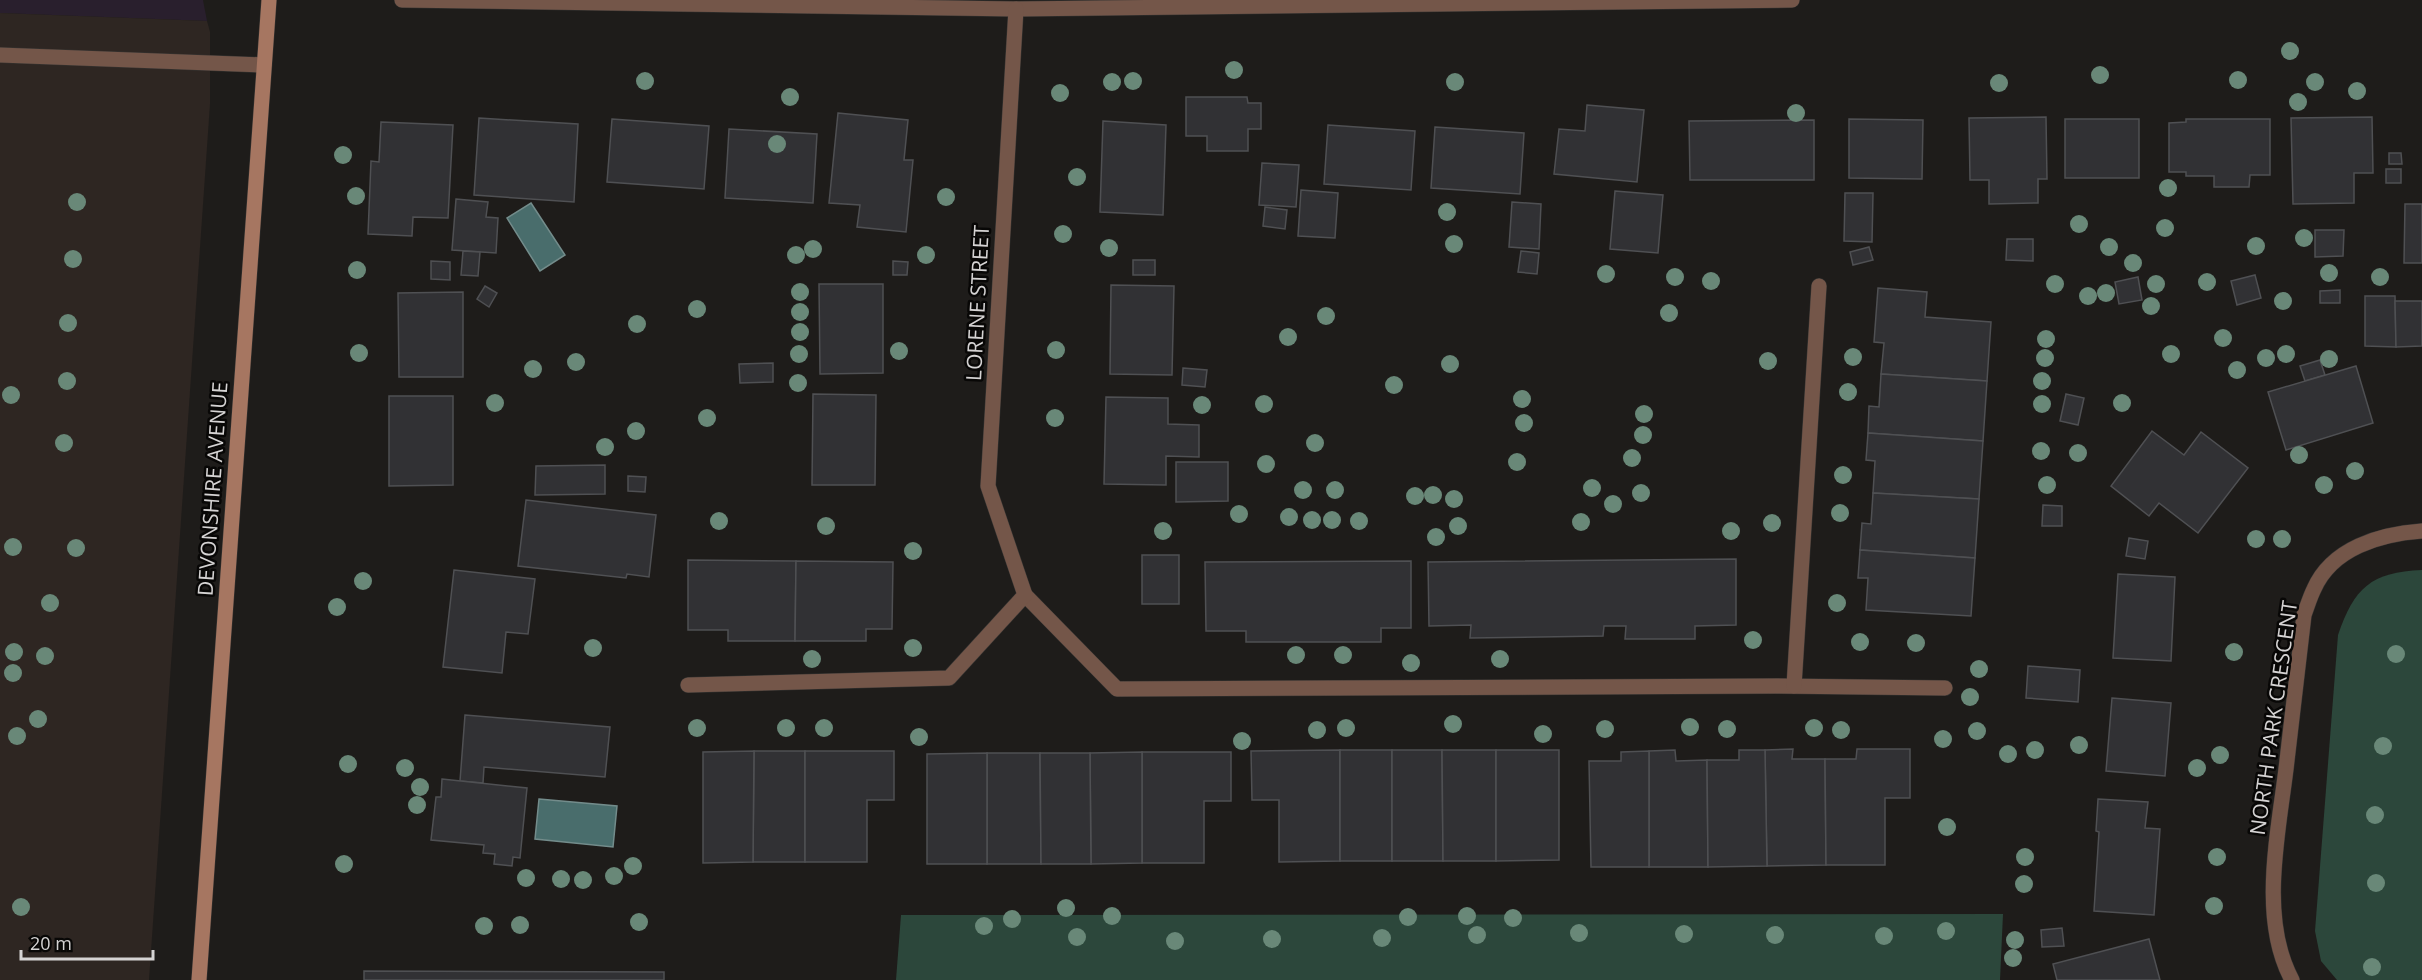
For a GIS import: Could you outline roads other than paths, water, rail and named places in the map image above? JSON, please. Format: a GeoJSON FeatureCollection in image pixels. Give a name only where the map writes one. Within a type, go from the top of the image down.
{"type":"FeatureCollection","features":[{"type":"Feature","properties":{"kind":"main road","name":"DEVONSHIRE AVENUE"},"geometry":{"type":"LineString","coordinates":[[199,980],[269,0]]}},
{"type":"Feature","properties":{"kind":"street"},"geometry":{"type":"LineString","coordinates":[[402,0],[1016,9],[1792,0]]}},
{"type":"Feature","properties":{"kind":"street","name":"LORENE STREET"},"geometry":{"type":"LineString","coordinates":[[1016,9],[988,486],[1025,594]]}},
{"type":"Feature","properties":{"kind":"street"},"geometry":{"type":"LineString","coordinates":[[0,55],[264,65]]}},
{"type":"Feature","properties":{"kind":"street"},"geometry":{"type":"LineString","coordinates":[[1794,686],[1819,286]]}},
{"type":"Feature","properties":{"kind":"street","name":"NORTH PARK CRESCENT"},"geometry":{"type":"LineString","coordinates":[[2292,980],[2277,939],[2274,906],[2280,823],[2304,615],[2314,587],[2337,558],[2364,543],[2400,532],[2422,531]]}},
{"type":"Feature","properties":{"kind":"street"},"geometry":{"type":"LineString","coordinates":[[688,685],[949,678],[1025,594],[1117,689],[1794,686],[1945,688]]}},
{"type":"Feature","properties":{"kind":"water"},"geometry":{"type":"Polygon","coordinates":[[[531,203],[565,255],[540,271],[507,218],[531,203]]]}},
{"type":"Feature","properties":{"kind":"water"},"geometry":{"type":"Polygon","coordinates":[[[539,799],[617,806],[613,847],[535,839],[539,799]]]}}]}
